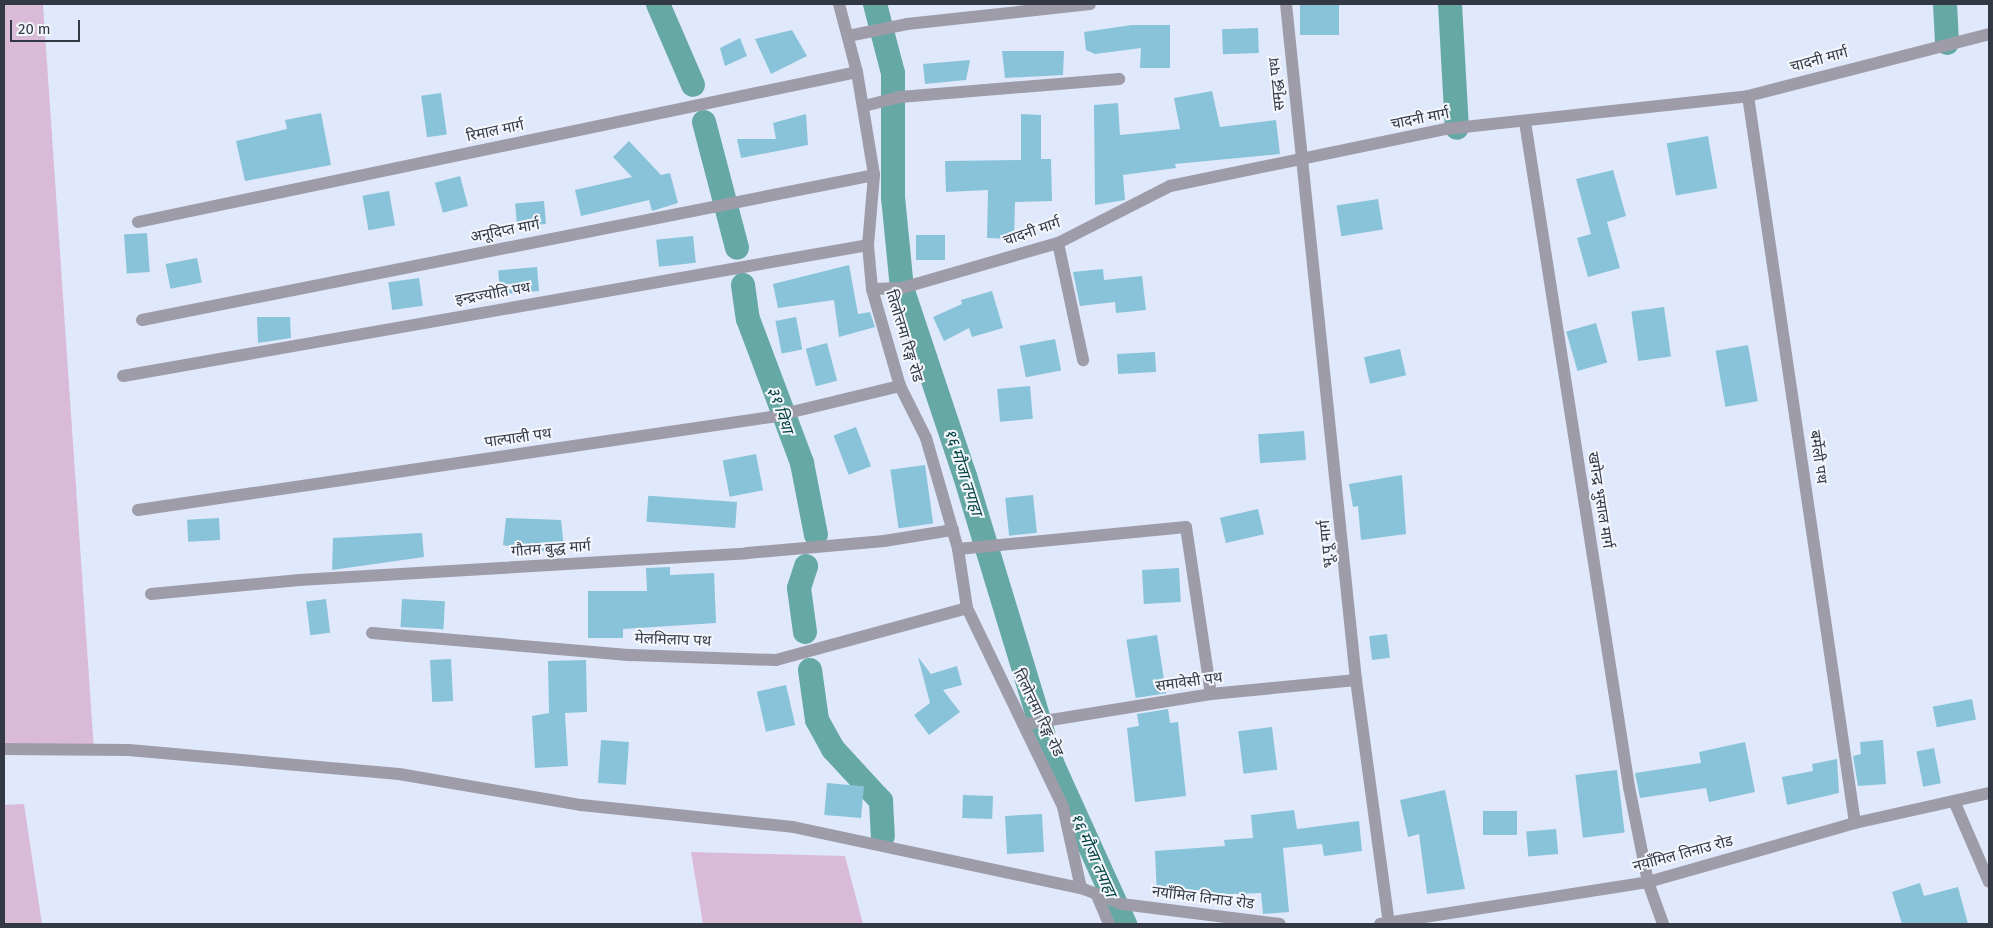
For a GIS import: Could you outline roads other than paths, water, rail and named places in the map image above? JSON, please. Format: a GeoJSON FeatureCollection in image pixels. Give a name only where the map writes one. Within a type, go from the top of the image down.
{"type":"FeatureCollection","features":[{"type":"Feature","properties":{"kind":"street","name":"तिलोत्तमा रिङ्ग रोड"},"geometry":{"type":"LineString","coordinates":[[839,4],[864,106],[874,175],[868,245],[872,289],[900,386],[926,438],[958,549],[968,608],[1026,724],[1063,807],[1081,888]]}},
{"type":"Feature","properties":{"kind":"street"},"geometry":{"type":"LineString","coordinates":[[848,36],[907,24],[1090,4]]}},
{"type":"Feature","properties":{"kind":"street","name":"समृद्ध पथ"},"geometry":{"type":"LineString","coordinates":[[1286,4],[1301,161]]}},
{"type":"Feature","properties":{"kind":"street","name":"चादनी मार्ग"},"geometry":{"type":"LineString","coordinates":[[872,289],[902,288],[1058,243],[1170,186],[1301,161],[1446,129],[1524,122],[1748,96],[1989,34]]}},
{"type":"Feature","properties":{"kind":"street","name":"रिमाल मार्ग"},"geometry":{"type":"LineString","coordinates":[[138,222],[857,72]]}},
{"type":"Feature","properties":{"kind":"street"},"geometry":{"type":"LineString","coordinates":[[864,106],[900,97],[1119,80]]}},
{"type":"Feature","properties":{"kind":"street","name":"बर्मेली पथ"},"geometry":{"type":"LineString","coordinates":[[1748,96],[1855,823]]}},
{"type":"Feature","properties":{"kind":"street","name":"खगेन्द्र भुसाल मार्ग"},"geometry":{"type":"LineString","coordinates":[[1524,122],[1629,787],[1648,882],[1662,924]]}},
{"type":"Feature","properties":{"kind":"street","name":"भू.पू मार्ग"},"geometry":{"type":"LineString","coordinates":[[1301,161],[1384,924]]}},
{"type":"Feature","properties":{"kind":"street","name":"अनूदिप्त मार्ग"},"geometry":{"type":"LineString","coordinates":[[142,320],[874,175]]}},
{"type":"Feature","properties":{"kind":"street"},"geometry":{"type":"LineString","coordinates":[[1058,243],[1083,360]]}},
{"type":"Feature","properties":{"kind":"street","name":"इन्द्रज्योति पथ"},"geometry":{"type":"LineString","coordinates":[[123,376],[868,245]]}},
{"type":"Feature","properties":{"kind":"street","name":"पाल्पाली पथ"},"geometry":{"type":"LineString","coordinates":[[138,510],[771,416],[900,386]]}},
{"type":"Feature","properties":{"kind":"street"},"geometry":{"type":"LineString","coordinates":[[958,549],[1186,526],[1211,694]]}},
{"type":"Feature","properties":{"kind":"street","name":"गौतम बुद्ध मार्ग"},"geometry":{"type":"LineString","coordinates":[[151,594],[299,580],[747,553],[884,541],[952,530]]}},
{"type":"Feature","properties":{"kind":"street","name":"मेलमिलाप पथ"},"geometry":{"type":"LineString","coordinates":[[372,633],[631,655],[776,660],[968,608]]}},
{"type":"Feature","properties":{"kind":"street","name":"समावेसी पथ"},"geometry":{"type":"LineString","coordinates":[[1026,724],[1211,694],[1356,680]]}},
{"type":"Feature","properties":{"kind":"street","name":"नयाँमिल तिनाउ रोड"},"geometry":{"type":"LineString","coordinates":[[4,749],[129,750],[399,774],[581,806],[793,827],[1081,888],[1098,898],[1122,904],[1280,924]]}},
{"type":"Feature","properties":{"kind":"street","name":"नयाँमिल तिनाउ रोड"},"geometry":{"type":"LineString","coordinates":[[1384,924],[1648,882],[1855,823],[1989,793]]}},
{"type":"Feature","properties":{"kind":"street"},"geometry":{"type":"LineString","coordinates":[[1954,801],[1989,882]]}},
{"type":"Feature","properties":{"kind":"street"},"geometry":{"type":"LineString","coordinates":[[1098,898],[1109,924]]}},
{"type":"Feature","properties":{"kind":"waterway","name":"३१ विधा"},"geometry":{"type":"LineString","coordinates":[[658,4],[693,85]]}},
{"type":"Feature","properties":{"kind":"waterway","name":"१६ मौजा तपाहा"},"geometry":{"type":"LineString","coordinates":[[875,4],[893,73],[893,197],[902,288],[965,476],[1052,763],[1125,924]]}},
{"type":"Feature","properties":{"kind":"waterway"},"geometry":{"type":"LineString","coordinates":[[1450,4],[1457,128]]}},
{"type":"Feature","properties":{"kind":"waterway"},"geometry":{"type":"LineString","coordinates":[[1945,4],[1947,43]]}},
{"type":"Feature","properties":{"kind":"waterway","name":"३१ विधा"},"geometry":{"type":"LineString","coordinates":[[704,122],[737,248]]}},
{"type":"Feature","properties":{"kind":"waterway","name":"३१ विधा"},"geometry":{"type":"LineString","coordinates":[[743,285],[748,319],[802,463],[816,535]]}},
{"type":"Feature","properties":{"kind":"waterway","name":"३१ विधा"},"geometry":{"type":"LineString","coordinates":[[805,632],[799,588],[806,566]]}},
{"type":"Feature","properties":{"kind":"waterway","name":"३१ विधा"},"geometry":{"type":"LineString","coordinates":[[810,670],[817,720],[833,749],[881,801],[883,836]]}}]}
